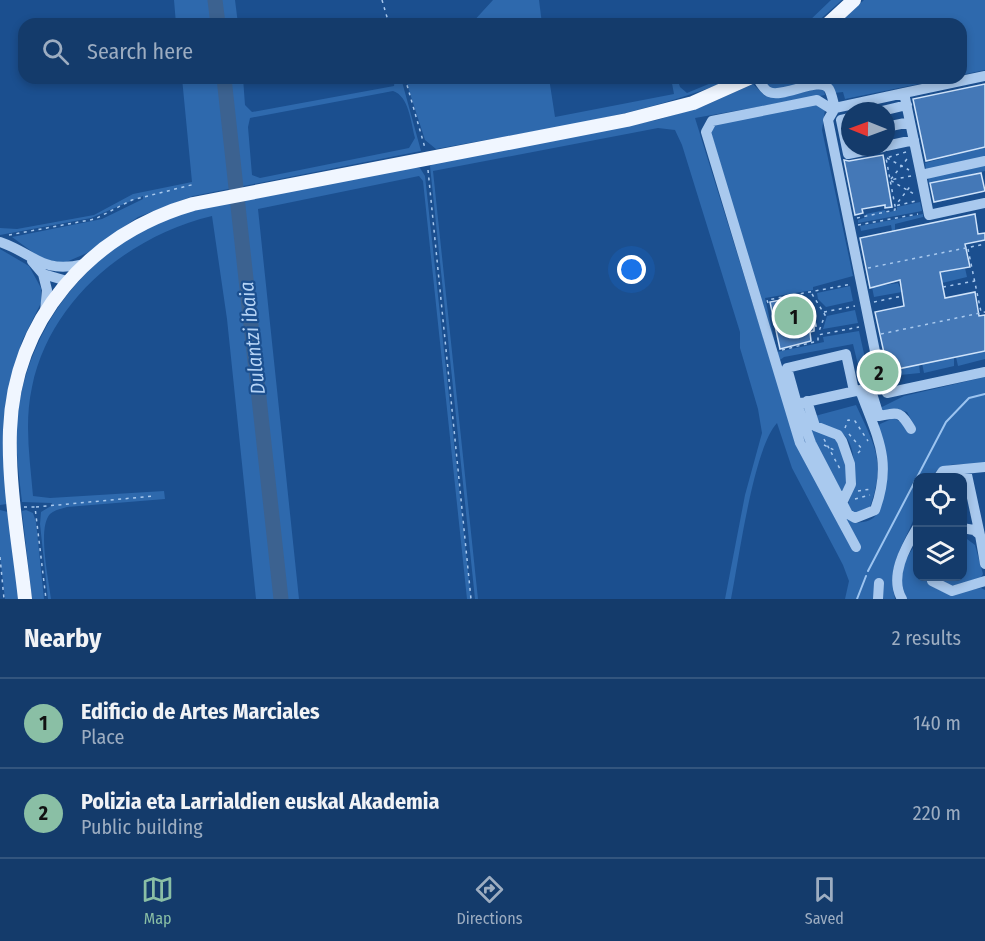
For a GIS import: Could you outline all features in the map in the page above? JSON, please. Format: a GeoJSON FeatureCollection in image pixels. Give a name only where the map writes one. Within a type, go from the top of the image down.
{"type":"FeatureCollection","features":[{"type":"Feature","properties":{"kind":"main road"},"geometry":{"type":"LineString","coordinates":[[834,18],[854,0]]}},
{"type":"Feature","properties":{"kind":"main road"},"geometry":{"type":"LineString","coordinates":[[25,599],[10,446],[14,395],[28,347],[45,312],[67,281],[102,249],[138,225],[176,209],[218,198],[665,111],[702,99],[736,84]]}},
{"type":"Feature","properties":{"kind":"street"},"geometry":{"type":"LineString","coordinates":[[967,80],[985,76]]}},
{"type":"Feature","properties":{"kind":"street"},"geometry":{"type":"LineString","coordinates":[[761,84],[767,92],[776,94],[814,85],[825,85],[829,89],[834,109],[828,120],[828,132],[870,330],[887,393],[985,372]]}},
{"type":"Feature","properties":{"kind":"street"},"geometry":{"type":"LineString","coordinates":[[856,547],[800,443],[799,406],[787,368],[846,354],[862,389],[885,467],[884,486],[875,510],[867,516],[855,518],[848,514],[811,442],[799,406],[706,132],[712,121],[817,100],[834,109],[947,84]]}},
{"type":"Feature","properties":{"kind":"street"},"geometry":{"type":"LineString","coordinates":[[904,93],[929,215],[985,203]]}},
{"type":"Feature","properties":{"kind":"street"},"geometry":{"type":"LineString","coordinates":[[895,108],[907,105]]}},
{"type":"Feature","properties":{"kind":"street"},"geometry":{"type":"LineString","coordinates":[[895,125],[910,122]]}},
{"type":"Feature","properties":{"kind":"street"},"geometry":{"type":"LineString","coordinates":[[895,148],[915,145]]}},
{"type":"Feature","properties":{"kind":"street"},"geometry":{"type":"LineString","coordinates":[[921,175],[985,161]]}},
{"type":"Feature","properties":{"kind":"street"},"geometry":{"type":"LineString","coordinates":[[4,239],[28,256],[53,267],[84,264]]}},
{"type":"Feature","properties":{"kind":"street"},"geometry":{"type":"LineString","coordinates":[[28,256],[43,274],[47,290],[45,312]]}},
{"type":"Feature","properties":{"kind":"street"},"geometry":{"type":"LineString","coordinates":[[43,274],[67,281]]}},
{"type":"Feature","properties":{"kind":"street"},"geometry":{"type":"LineString","coordinates":[[799,406],[883,385]]}},
{"type":"Feature","properties":{"kind":"street"},"geometry":{"type":"LineString","coordinates":[[862,389],[879,416],[897,413],[903,416],[911,429]]}},
{"type":"Feature","properties":{"kind":"street"},"geometry":{"type":"LineString","coordinates":[[799,406],[815,426],[838,435],[846,453],[850,464],[851,484],[840,499]]}},
{"type":"Feature","properties":{"kind":"street"},"geometry":{"type":"LineString","coordinates":[[941,473],[985,467]]}},
{"type":"Feature","properties":{"kind":"street"},"geometry":{"type":"LineString","coordinates":[[966,470],[985,564]]}},
{"type":"Feature","properties":{"kind":"street"},"geometry":{"type":"LineString","coordinates":[[825,488],[840,499]]}},
{"type":"Feature","properties":{"kind":"street"},"geometry":{"type":"LineString","coordinates":[[967,529],[974,530],[980,535]]}},
{"type":"Feature","properties":{"kind":"street"},"geometry":{"type":"LineString","coordinates":[[902,599],[898,593],[897,574],[906,546],[913,536]]}},
{"type":"Feature","properties":{"kind":"street"},"geometry":{"type":"LineString","coordinates":[[932,581],[952,591],[985,581]]}},
{"type":"Feature","properties":{"kind":"street"},"geometry":{"type":"LineString","coordinates":[[878,599],[879,583]]}},
{"type":"Feature","properties":{"kind":"path"},"geometry":{"type":"LineString","coordinates":[[382,0],[387,18]]}},
{"type":"Feature","properties":{"kind":"path"},"geometry":{"type":"LineString","coordinates":[[407,84],[427,158],[471,599]]}},
{"type":"Feature","properties":{"kind":"path"},"geometry":{"type":"LineString","coordinates":[[895,148],[915,145]]}},
{"type":"Feature","properties":{"kind":"path"},"geometry":{"type":"LineString","coordinates":[[890,180],[915,145]]}},
{"type":"Feature","properties":{"kind":"path"},"geometry":{"type":"LineString","coordinates":[[886,156],[895,206]]}},
{"type":"Feature","properties":{"kind":"path"},"geometry":{"type":"LineString","coordinates":[[891,156],[901,166],[921,175]]}},
{"type":"Feature","properties":{"kind":"path"},"geometry":{"type":"LineString","coordinates":[[848,224],[895,210],[905,190],[921,175]]}},
{"type":"Feature","properties":{"kind":"path"},"geometry":{"type":"LineString","coordinates":[[890,180],[921,175]]}},
{"type":"Feature","properties":{"kind":"path"},"geometry":{"type":"LineString","coordinates":[[890,180],[905,190],[926,199]]}},
{"type":"Feature","properties":{"kind":"path"},"geometry":{"type":"LineString","coordinates":[[4,239],[94,219],[132,200],[195,184]]}},
{"type":"Feature","properties":{"kind":"path"},"geometry":{"type":"LineString","coordinates":[[895,206],[926,199]]}},
{"type":"Feature","properties":{"kind":"path"},"geometry":{"type":"LineString","coordinates":[[848,224],[928,212]]}},
{"type":"Feature","properties":{"kind":"path"},"geometry":{"type":"LineString","coordinates":[[770,310],[767,300],[811,293],[859,276],[985,244]]}},
{"type":"Feature","properties":{"kind":"path"},"geometry":{"type":"LineString","coordinates":[[968,248],[981,313]]}},
{"type":"Feature","properties":{"kind":"path"},"geometry":{"type":"LineString","coordinates":[[943,287],[976,281]]}},
{"type":"Feature","properties":{"kind":"path"},"geometry":{"type":"LineString","coordinates":[[778,351],[818,341],[825,315],[811,293]]}},
{"type":"Feature","properties":{"kind":"path"},"geometry":{"type":"LineString","coordinates":[[818,335],[870,330],[985,312]]}},
{"type":"Feature","properties":{"kind":"path"},"geometry":{"type":"LineString","coordinates":[[853,455],[859,454],[862,449],[846,432],[844,426],[848,420],[855,421],[873,448]]}},
{"type":"Feature","properties":{"kind":"path"},"geometry":{"type":"LineString","coordinates":[[819,443],[843,456]]}},
{"type":"Feature","properties":{"kind":"path"},"geometry":{"type":"LineString","coordinates":[[15,507],[154,496]]}},
{"type":"Feature","properties":{"kind":"path"},"geometry":{"type":"LineString","coordinates":[[35,507],[45,599]]}},
{"type":"Feature","properties":{"kind":"path"},"geometry":{"type":"LineString","coordinates":[[0,557],[4,599]]}},
{"type":"Feature","properties":{"kind":"shaded area"},"geometry":{"type":"Polygon","coordinates":[[[174,0],[235,0],[237,18],[176,18],[174,0]]]}},
{"type":"Feature","properties":{"kind":"shaded area"},"geometry":{"type":"Polygon","coordinates":[[[493,0],[539,0],[541,18],[476,18],[493,0]]]}},
{"type":"Feature","properties":{"kind":"shaded area"},"geometry":{"type":"Polygon","coordinates":[[[831,0],[842,0],[822,18],[812,18],[831,0]]]}},
{"type":"Feature","properties":{"kind":"shaded area"},"geometry":{"type":"Polygon","coordinates":[[[864,0],[985,0],[985,70],[967,74],[967,18],[844,18],[864,0]]]}},
{"type":"Feature","properties":{"kind":"shaded area"},"geometry":{"type":"Polygon","coordinates":[[[183,84],[243,84],[245,105],[252,112],[403,84],[421,151],[193,196],[138,217],[87,253],[64,263],[42,259],[12,237],[102,219],[143,199],[143,196],[91,218],[0,235],[0,228],[17,229],[94,215],[133,194],[192,182],[183,84]],[[393,91],[250,118],[248,127],[252,175],[260,178],[409,148],[415,138],[403,98],[393,91]]]}},
{"type":"Feature","properties":{"kind":"shaded area"},"geometry":{"type":"Polygon","coordinates":[[[407,84],[550,84],[555,117],[674,94],[672,84],[679,84],[687,93],[709,84],[719,84],[625,113],[549,129],[436,149],[425,140],[407,84]]]}},
{"type":"Feature","properties":{"kind":"shaded area"},"geometry":{"type":"Polygon","coordinates":[[[753,84],[765,96],[773,98],[817,89],[824,90],[825,95],[695,118],[797,446],[834,499],[856,523],[868,521],[877,514],[883,492],[878,429],[880,424],[896,417],[898,421],[905,419],[916,429],[907,412],[897,409],[883,413],[880,408],[904,396],[985,377],[985,463],[955,464],[948,465],[934,473],[913,473],[913,522],[895,563],[893,586],[895,599],[845,599],[849,581],[843,565],[792,468],[777,423],[768,436],[761,456],[748,506],[731,599],[725,599],[745,495],[762,433],[758,409],[740,348],[740,332],[682,145],[675,130],[658,128],[433,171],[478,599],[475,599],[430,166],[434,163],[657,120],[704,106],[753,84]]]}},
{"type":"Feature","properties":{"kind":"shaded area"},"geometry":{"type":"Polygon","coordinates":[[[767,84],[919,84],[845,99],[843,92],[834,93],[831,85],[771,90],[767,84]]]}},
{"type":"Feature","properties":{"kind":"shaded area"},"geometry":{"type":"Polygon","coordinates":[[[818,104],[825,110],[822,130],[853,276],[813,287],[813,290],[765,298],[777,352],[824,342],[823,337],[859,331],[870,381],[862,382],[853,344],[784,357],[780,360],[791,402],[710,129],[712,124],[818,104]]]}},
{"type":"Feature","properties":{"kind":"shaded area"},"geometry":{"type":"Polygon","coordinates":[[[985,147],[985,157],[926,170],[925,163],[985,147]]]}},
{"type":"Feature","properties":{"kind":"shaded area"},"geometry":{"type":"Polygon","coordinates":[[[985,163],[985,171],[929,184],[928,176],[985,163]]]}},
{"type":"Feature","properties":{"kind":"shaded area"},"geometry":{"type":"Polygon","coordinates":[[[414,167],[420,168],[425,176],[471,599],[467,599],[423,181],[419,176],[258,209],[299,599],[256,599],[227,319],[212,216],[181,225],[151,239],[123,256],[98,276],[75,299],[56,326],[41,355],[32,387],[28,414],[33,496],[50,498],[164,491],[165,499],[67,507],[50,514],[44,531],[51,599],[48,599],[40,524],[41,512],[52,503],[22,502],[17,451],[17,420],[23,385],[34,352],[50,320],[70,292],[93,267],[120,244],[149,226],[182,212],[414,167]]]}},
{"type":"Feature","properties":{"kind":"shaded area"},"geometry":{"type":"Polygon","coordinates":[[[920,202],[922,211],[858,223],[858,220],[866,217],[866,214],[885,210],[886,213],[897,210],[897,207],[920,202]]]}},
{"type":"Feature","properties":{"kind":"shaded area"},"geometry":{"type":"Polygon","coordinates":[[[923,214],[923,217],[895,224],[895,231],[892,231],[891,225],[861,231],[860,226],[923,214]]]}},
{"type":"Feature","properties":{"kind":"shaded area"},"geometry":{"type":"Polygon","coordinates":[[[0,249],[29,266],[41,288],[41,303],[22,341],[6,400],[3,438],[7,504],[0,505],[0,249]]]}},
{"type":"Feature","properties":{"kind":"shaded area"},"geometry":{"type":"Polygon","coordinates":[[[965,268],[967,277],[942,283],[940,272],[965,268]]]}},
{"type":"Feature","properties":{"kind":"shaded area"},"geometry":{"type":"Polygon","coordinates":[[[898,283],[902,292],[874,297],[872,287],[898,283]]]}},
{"type":"Feature","properties":{"kind":"shaded area"},"geometry":{"type":"Polygon","coordinates":[[[850,286],[853,301],[826,307],[818,299],[817,293],[850,286]]]}},
{"type":"Feature","properties":{"kind":"shaded area"},"geometry":{"type":"Polygon","coordinates":[[[855,310],[858,323],[823,329],[827,316],[855,310]]]}},
{"type":"Feature","properties":{"kind":"shaded area"},"geometry":{"type":"Polygon","coordinates":[[[985,351],[985,359],[958,366],[956,357],[985,351]]]}},
{"type":"Feature","properties":{"kind":"shaded area"},"geometry":{"type":"Polygon","coordinates":[[[954,357],[954,366],[924,373],[922,363],[954,357]]]}},
{"type":"Feature","properties":{"kind":"shaded area"},"geometry":{"type":"Polygon","coordinates":[[[919,364],[920,373],[890,376],[888,371],[919,364]]]}},
{"type":"Feature","properties":{"kind":"shaded area"},"geometry":{"type":"Polygon","coordinates":[[[856,405],[873,443],[878,466],[875,491],[870,507],[854,514],[848,504],[854,478],[851,447],[842,433],[820,425],[815,416],[856,405]]]}},
{"type":"Feature","properties":{"kind":"shaded area"},"geometry":{"type":"Polygon","coordinates":[[[809,425],[835,439],[844,452],[847,474],[842,492],[811,436],[809,425]]]}},
{"type":"Feature","properties":{"kind":"shaded area"},"geometry":{"type":"Polygon","coordinates":[[[0,510],[8,512],[19,599],[5,599],[0,557],[0,510]]]}},
{"type":"Feature","properties":{"kind":"shaded area"},"geometry":{"type":"Polygon","coordinates":[[[22,511],[33,513],[36,522],[44,599],[32,599],[22,511]]]}},
{"type":"Feature","properties":{"kind":"shaded area"},"geometry":{"type":"Polygon","coordinates":[[[967,539],[975,545],[983,574],[980,579],[951,586],[943,581],[967,581],[967,539]]]}},
{"type":"Feature","properties":{"kind":"shaded area"},"geometry":{"type":"Polygon","coordinates":[[[913,548],[913,581],[927,581],[937,589],[949,593],[981,588],[985,590],[985,599],[905,599],[902,572],[906,559],[913,548]]]}},
{"type":"Feature","properties":{"kind":"building"},"geometry":{"type":"Polygon","coordinates":[[[985,84],[985,147],[926,161],[913,99],[985,84]]]}},
{"type":"Feature","properties":{"kind":"building"},"geometry":{"type":"Polygon","coordinates":[[[883,156],[892,207],[885,208],[885,205],[862,209],[863,213],[855,215],[844,160],[883,156]]]}},
{"type":"Feature","properties":{"kind":"building"},"geometry":{"type":"Polygon","coordinates":[[[981,173],[985,191],[934,202],[930,183],[981,173]]]}},
{"type":"Feature","properties":{"kind":"building"},"geometry":{"type":"Polygon","coordinates":[[[975,214],[978,234],[985,233],[985,240],[965,244],[970,267],[940,272],[945,298],[975,292],[979,316],[985,315],[985,351],[888,371],[875,312],[904,306],[900,280],[870,288],[860,238],[975,214]]]}},
{"type":"Feature","properties":{"kind":"building"},"geometry":{"type":"Polygon","coordinates":[[[801,296],[803,303],[809,302],[812,306],[816,326],[814,326],[814,331],[810,332],[811,341],[780,349],[770,302],[801,296]]]}},
{"type":"Feature","properties":{"kind":"waterway","name":"Dulantzi ibaia"},"geometry":{"type":"LineString","coordinates":[[215,0],[217,18]]}},
{"type":"Feature","properties":{"kind":"waterway","name":"Dulantzi ibaia"},"geometry":{"type":"LineString","coordinates":[[225,84],[281,599]]}},
{"type":"Feature","properties":{"kind":"waterway"},"geometry":{"type":"LineString","coordinates":[[868,571],[946,422],[969,398],[985,394]]}},
{"type":"Feature","properties":{"kind":"waterway"},"geometry":{"type":"LineString","coordinates":[[857,599],[866,576]]}},
{"type":"Feature","properties":{"kind":"place","name":"Edificio de Artes Marciales"},"geometry":{"type":"Point","coordinates":[794,316]}},
{"type":"Feature","properties":{"kind":"place","name":"Polizia eta Larrialdien euskal Akademia"},"geometry":{"type":"Point","coordinates":[879,372]}}]}
